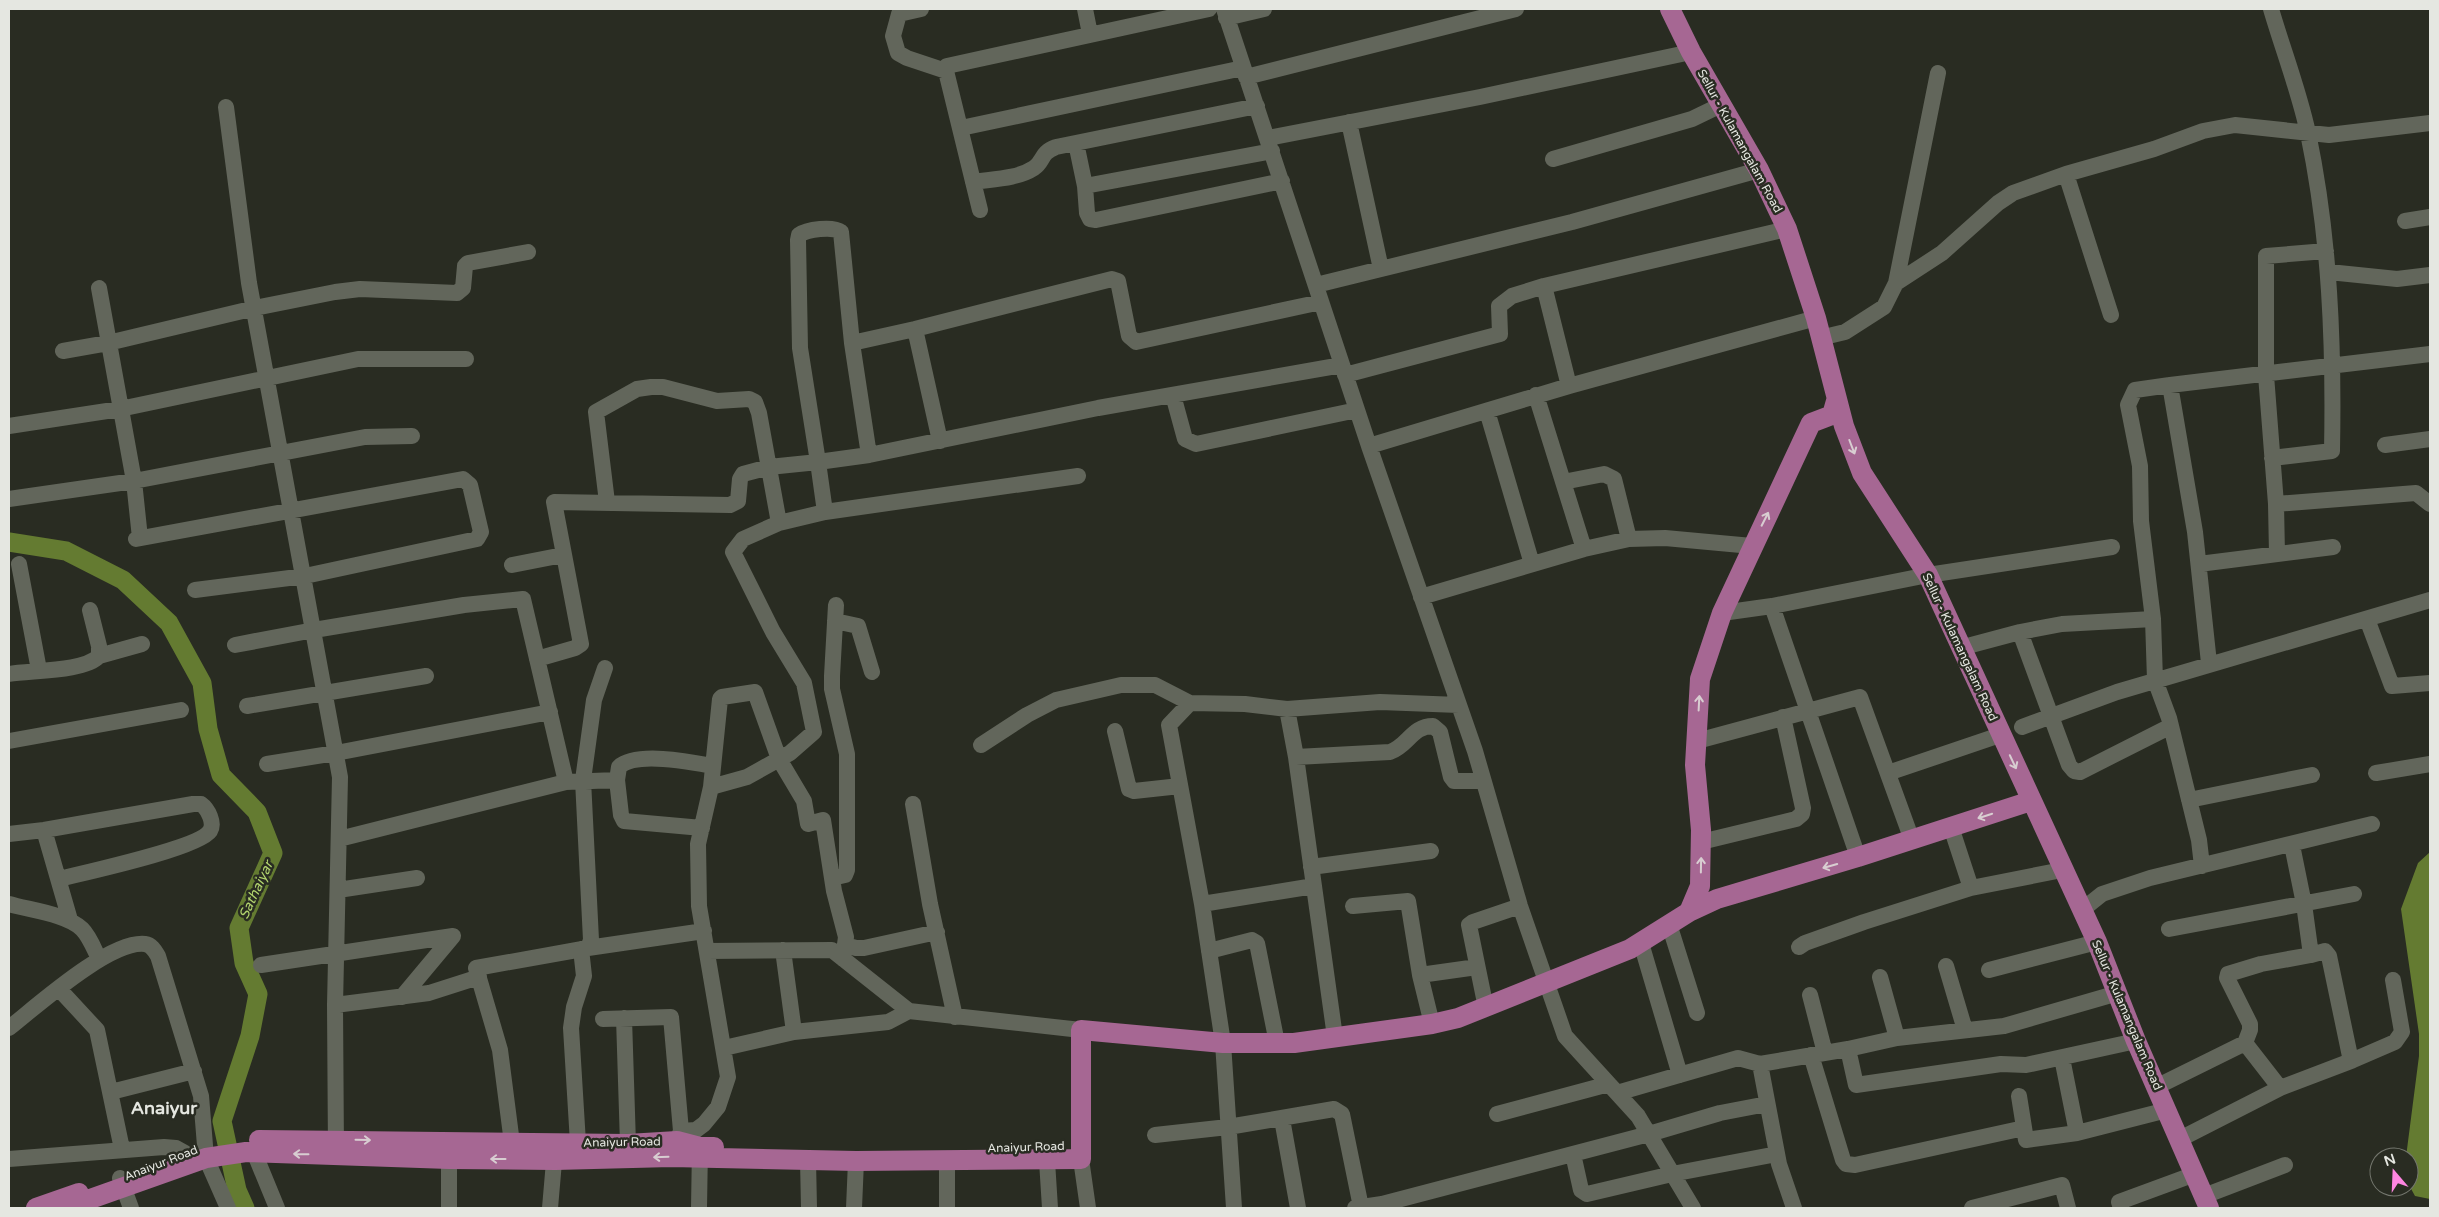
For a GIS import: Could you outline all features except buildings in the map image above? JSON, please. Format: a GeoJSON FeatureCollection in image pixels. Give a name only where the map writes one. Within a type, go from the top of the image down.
{"type":"FeatureCollection","features":[{"type":"Feature","properties":{"kind":"main road","name":"Sellur - Kulamangalam Road"},"geometry":{"type":"LineString","coordinates":[[1670,9],[1691,52],[1759,170],[1787,229],[1816,318],[1836,400],[1862,473],[1928,575],[1965,647],[2000,735],[2097,942],[2136,1042],[2168,1110],[2207,1202]]}},
{"type":"Feature","properties":{"kind":"main road"},"geometry":{"type":"LineString","coordinates":[[1689,912],[1700,886],[1701,842],[1695,764],[1700,679],[1722,613],[1752,546],[1812,423],[1832,415],[1836,400]]}},
{"type":"Feature","properties":{"kind":"main road"},"geometry":{"type":"LineString","coordinates":[[1081,1152],[1081,1030],[1223,1043],[1277,1043],[1432,1024],[1458,1018],[1630,949],[1689,912],[1717,899],[1858,858],[2031,801]]}},
{"type":"Feature","properties":{"kind":"main road","name":"Anaiyur Road"},"geometry":{"type":"LineString","coordinates":[[65,1208],[185,1152],[248,1148],[512,1143],[555,1151],[578,1143],[628,1144],[679,1136],[700,1153],[808,1160],[1047,1161],[1081,1152]]}},
{"type":"Feature","properties":{"kind":"main road","name":"Anaiyur Road"},"geometry":{"type":"LineString","coordinates":[[336,1147],[449,1159],[555,1151],[671,1157],[700,1153],[956,1150],[1081,1152]]}},
{"type":"Feature","properties":{"kind":"main road","name":"Anaiyur Road"},"geometry":{"type":"LineString","coordinates":[[36,1208],[122,1183],[211,1151]]}},
{"type":"Feature","properties":{"kind":"street"},"geometry":{"type":"LineString","coordinates":[[921,9],[899,14],[894,36],[898,53],[907,58],[946,70]]}},
{"type":"Feature","properties":{"kind":"street"},"geometry":{"type":"LineString","coordinates":[[1085,9],[1090,34]]}},
{"type":"Feature","properties":{"kind":"street"},"geometry":{"type":"LineString","coordinates":[[980,210],[946,70],[947,66],[1209,9]]}},
{"type":"Feature","properties":{"kind":"street"},"geometry":{"type":"LineString","coordinates":[[1264,9],[1225,13],[1369,446],[1459,705],[1520,906],[1549,983],[1565,1036],[1638,1116],[1693,1208]]}},
{"type":"Feature","properties":{"kind":"street"},"geometry":{"type":"LineString","coordinates":[[960,128],[1245,72],[1516,9]]}},
{"type":"Feature","properties":{"kind":"street"},"geometry":{"type":"LineString","coordinates":[[2271,9],[2308,132],[2329,272],[2334,366],[2332,451],[2272,458]]}},
{"type":"Feature","properties":{"kind":"street"},"geometry":{"type":"LineString","coordinates":[[1085,186],[1270,144],[1349,122],[1691,52]]}},
{"type":"Feature","properties":{"kind":"street"},"geometry":{"type":"LineString","coordinates":[[1820,338],[1845,332],[1884,307],[1896,283],[1938,73]]}},
{"type":"Feature","properties":{"kind":"street"},"geometry":{"type":"LineString","coordinates":[[1553,159],[1692,119],[1721,105]]}},
{"type":"Feature","properties":{"kind":"street"},"geometry":{"type":"LineString","coordinates":[[974,182],[1028,172],[1037,166],[1048,150],[1257,106]]}},
{"type":"Feature","properties":{"kind":"street"},"geometry":{"type":"LineString","coordinates":[[226,107],[239,192],[242,233],[280,454],[293,512],[340,777],[335,1005],[336,1147]]}},
{"type":"Feature","properties":{"kind":"street"},"geometry":{"type":"LineString","coordinates":[[1349,122],[1381,269]]}},
{"type":"Feature","properties":{"kind":"street"},"geometry":{"type":"LineString","coordinates":[[1896,283],[1942,252],[1972,224],[2013,193],[2066,174],[2154,149],[2202,131],[2235,125],[2329,135],[2430,123]]}},
{"type":"Feature","properties":{"kind":"street"},"geometry":{"type":"LineString","coordinates":[[1076,143],[1085,186],[1087,213],[1090,219],[1096,220],[1282,181]]}},
{"type":"Feature","properties":{"kind":"street"},"geometry":{"type":"LineString","coordinates":[[1316,285],[1572,222],[1759,170]]}},
{"type":"Feature","properties":{"kind":"street"},"geometry":{"type":"LineString","coordinates":[[2066,174],[2111,315]]}},
{"type":"Feature","properties":{"kind":"street"},"geometry":{"type":"LineString","coordinates":[[2406,220],[2430,217]]}},
{"type":"Feature","properties":{"kind":"street"},"geometry":{"type":"LineString","coordinates":[[825,512],[800,348],[798,240],[799,235],[804,232],[836,229],[840,232],[852,343],[869,455]]}},
{"type":"Feature","properties":{"kind":"street"},"geometry":{"type":"LineString","coordinates":[[537,659],[575,648],[581,644],[554,502],[730,505],[738,501],[741,476],[768,467],[869,455],[1173,395],[1344,370],[1500,334],[1499,306],[1512,296],[1544,286],[1787,229]]}},
{"type":"Feature","properties":{"kind":"street"},"geometry":{"type":"LineString","coordinates":[[2277,554],[2276,504],[2266,374],[2266,256],[2326,251]]}},
{"type":"Feature","properties":{"kind":"street"},"geometry":{"type":"LineString","coordinates":[[63,351],[108,343],[255,308],[360,289],[458,293],[463,288],[465,266],[468,263],[528,252]]}},
{"type":"Feature","properties":{"kind":"street"},"geometry":{"type":"LineString","coordinates":[[2329,272],[2397,279],[2430,275]]}},
{"type":"Feature","properties":{"kind":"street"},"geometry":{"type":"LineString","coordinates":[[852,343],[1112,279],[1118,281],[1129,336],[1136,342],[1321,302]]}},
{"type":"Feature","properties":{"kind":"street"},"geometry":{"type":"LineString","coordinates":[[1544,286],[1569,386]]}},
{"type":"Feature","properties":{"kind":"street"},"geometry":{"type":"LineString","coordinates":[[99,288],[134,481],[138,539],[293,512],[463,479],[470,485],[481,532],[477,539],[304,576],[195,590]]}},
{"type":"Feature","properties":{"kind":"street"},"geometry":{"type":"LineString","coordinates":[[1369,446],[1569,386],[1816,318]]}},
{"type":"Feature","properties":{"kind":"street"},"geometry":{"type":"LineString","coordinates":[[914,329],[940,441]]}},
{"type":"Feature","properties":{"kind":"street"},"geometry":{"type":"LineString","coordinates":[[2202,866],[2189,800],[2171,726],[2155,680],[2153,619],[2142,521],[2140,466],[2128,404],[2135,390],[2430,354]]}},
{"type":"Feature","properties":{"kind":"street"},"geometry":{"type":"LineString","coordinates":[[9,426],[120,409],[358,360],[466,359]]}},
{"type":"Feature","properties":{"kind":"street"},"geometry":{"type":"LineString","coordinates":[[2170,385],[2195,532],[2210,663]]}},
{"type":"Feature","properties":{"kind":"street"},"geometry":{"type":"LineString","coordinates":[[606,502],[596,412],[637,389],[663,387],[717,401],[749,399],[755,402],[759,413],[779,523]]}},
{"type":"Feature","properties":{"kind":"street"},"geometry":{"type":"LineString","coordinates":[[1173,395],[1185,439],[1196,444],[1357,410]]}},
{"type":"Feature","properties":{"kind":"street"},"geometry":{"type":"LineString","coordinates":[[1536,396],[1584,549]]}},
{"type":"Feature","properties":{"kind":"street"},"geometry":{"type":"LineString","coordinates":[[1487,410],[1532,564]]}},
{"type":"Feature","properties":{"kind":"street"},"geometry":{"type":"LineString","coordinates":[[9,499],[134,481],[365,437],[412,436]]}},
{"type":"Feature","properties":{"kind":"street"},"geometry":{"type":"LineString","coordinates":[[2385,445],[2430,439]]}},
{"type":"Feature","properties":{"kind":"street"},"geometry":{"type":"LineString","coordinates":[[1563,482],[1604,474],[1614,479],[1629,539]]}},
{"type":"Feature","properties":{"kind":"street"},"geometry":{"type":"LineString","coordinates":[[711,787],[747,777],[779,759],[814,732],[804,683],[773,632],[733,552],[743,539],[779,523],[825,512],[1078,476]]}},
{"type":"Feature","properties":{"kind":"street"},"geometry":{"type":"LineString","coordinates":[[2276,504],[2416,493],[2430,504]]}},
{"type":"Feature","properties":{"kind":"street"},"geometry":{"type":"LineString","coordinates":[[1421,597],[1584,549],[1629,539],[1665,538],[1752,546]]}},
{"type":"Feature","properties":{"kind":"street"},"geometry":{"type":"LineString","coordinates":[[2199,564],[2333,546]]}},
{"type":"Feature","properties":{"kind":"street"},"geometry":{"type":"LineString","coordinates":[[1722,613],[1772,606],[1928,575],[2112,547]]}},
{"type":"Feature","properties":{"kind":"street"},"geometry":{"type":"LineString","coordinates":[[512,565],[563,555]]}},
{"type":"Feature","properties":{"kind":"street"},"geometry":{"type":"LineString","coordinates":[[19,564],[39,670]]}},
{"type":"Feature","properties":{"kind":"street"},"geometry":{"type":"LineString","coordinates":[[235,645],[314,630],[520,598],[524,601],[566,782]]}},
{"type":"Feature","properties":{"kind":"street"},"geometry":{"type":"LineString","coordinates":[[2022,727],[2155,680],[2430,600]]}},
{"type":"Feature","properties":{"kind":"street"},"geometry":{"type":"LineString","coordinates":[[1772,606],[1858,858]]}},
{"type":"Feature","properties":{"kind":"street"},"geometry":{"type":"LineString","coordinates":[[90,610],[99,646],[99,656]]}},
{"type":"Feature","properties":{"kind":"street"},"geometry":{"type":"LineString","coordinates":[[832,878],[844,875],[848,870],[847,754],[832,688],[835,613],[858,626],[872,672]]}},
{"type":"Feature","properties":{"kind":"street"},"geometry":{"type":"LineString","coordinates":[[1965,647],[2020,632],[2062,624],[2153,619]]}},
{"type":"Feature","properties":{"kind":"street"},"geometry":{"type":"LineString","coordinates":[[2367,619],[2392,686],[2430,683]]}},
{"type":"Feature","properties":{"kind":"street"},"geometry":{"type":"LineString","coordinates":[[2020,632],[2050,718],[2069,765],[2074,771],[2080,772],[2171,726]]}},
{"type":"Feature","properties":{"kind":"street"},"geometry":{"type":"LineString","coordinates":[[9,674],[82,665],[95,660],[99,656],[142,644]]}},
{"type":"Feature","properties":{"kind":"street"},"geometry":{"type":"LineString","coordinates":[[578,1143],[571,1028],[574,1007],[584,976],[584,948],[591,940],[583,780],[594,700],[605,668]]}},
{"type":"Feature","properties":{"kind":"street"},"geometry":{"type":"LineString","coordinates":[[247,706],[426,676]]}},
{"type":"Feature","properties":{"kind":"street"},"geometry":{"type":"LineString","coordinates":[[981,745],[1027,715],[1056,700],[1121,685],[1155,685],[1190,703],[1245,704],[1287,709],[1380,702],[1459,705]]}},
{"type":"Feature","properties":{"kind":"street"},"geometry":{"type":"LineString","coordinates":[[603,1019],[672,1017],[679,1136],[696,1130],[718,1107],[728,1077],[699,906],[698,844],[711,787],[720,699],[751,692],[758,695],[779,759],[804,801],[808,824],[823,820],[832,878],[846,937],[844,952]]}},
{"type":"Feature","properties":{"kind":"street"},"geometry":{"type":"LineString","coordinates":[[1697,741],[1860,697],[1912,840]]}},
{"type":"Feature","properties":{"kind":"street"},"geometry":{"type":"LineString","coordinates":[[1190,703],[1170,724],[1202,904],[1223,1043],[1234,1208]]}},
{"type":"Feature","properties":{"kind":"street"},"geometry":{"type":"LineString","coordinates":[[1287,709],[1296,757],[1335,1037]]}},
{"type":"Feature","properties":{"kind":"street"},"geometry":{"type":"LineString","coordinates":[[9,741],[182,710]]}},
{"type":"Feature","properties":{"kind":"street"},"geometry":{"type":"LineString","coordinates":[[267,764],[336,753],[550,712]]}},
{"type":"Feature","properties":{"kind":"street"},"geometry":{"type":"LineString","coordinates":[[1701,842],[1796,819],[1802,814],[1803,808],[1783,717]]}},
{"type":"Feature","properties":{"kind":"street"},"geometry":{"type":"LineString","coordinates":[[1296,757],[1390,752],[1398,749],[1418,729],[1433,726],[1440,732],[1451,777],[1454,781],[1483,781]]}},
{"type":"Feature","properties":{"kind":"street"},"geometry":{"type":"LineString","coordinates":[[1114,731],[1129,789],[1134,791],[1180,786]]}},
{"type":"Feature","properties":{"kind":"street"},"geometry":{"type":"LineString","coordinates":[[1888,773],[2000,735]]}},
{"type":"Feature","properties":{"kind":"street"},"geometry":{"type":"LineString","coordinates":[[702,828],[624,821],[621,815],[617,780],[619,767],[626,763],[672,758],[712,766]]}},
{"type":"Feature","properties":{"kind":"street"},"geometry":{"type":"LineString","coordinates":[[2376,773],[2430,764]]}},
{"type":"Feature","properties":{"kind":"street"},"geometry":{"type":"LineString","coordinates":[[2189,800],[2312,774]]}},
{"type":"Feature","properties":{"kind":"street"},"geometry":{"type":"LineString","coordinates":[[339,839],[566,782],[617,780]]}},
{"type":"Feature","properties":{"kind":"street"},"geometry":{"type":"LineString","coordinates":[[9,834],[44,830],[193,804],[201,804],[209,814],[211,827],[209,832],[189,844],[58,879]]}},
{"type":"Feature","properties":{"kind":"street"},"geometry":{"type":"LineString","coordinates":[[913,804],[936,932],[955,1017]]}},
{"type":"Feature","properties":{"kind":"street"},"geometry":{"type":"LineString","coordinates":[[2082,910],[2102,894],[2150,878],[2372,824]]}},
{"type":"Feature","properties":{"kind":"street"},"geometry":{"type":"LineString","coordinates":[[1951,827],[1971,888]]}},
{"type":"Feature","properties":{"kind":"street"},"geometry":{"type":"LineString","coordinates":[[44,830],[70,920]]}},
{"type":"Feature","properties":{"kind":"street"},"geometry":{"type":"LineString","coordinates":[[2292,845],[2312,955]]}},
{"type":"Feature","properties":{"kind":"street"},"geometry":{"type":"LineString","coordinates":[[1311,867],[1431,851]]}},
{"type":"Feature","properties":{"kind":"street"},"geometry":{"type":"LineString","coordinates":[[1799,947],[1805,943],[1864,922],[1971,888],[2062,870]]}},
{"type":"Feature","properties":{"kind":"street"},"geometry":{"type":"LineString","coordinates":[[338,890],[417,878]]}},
{"type":"Feature","properties":{"kind":"street"},"geometry":{"type":"LineString","coordinates":[[1202,904],[1314,886]]}},
{"type":"Feature","properties":{"kind":"street"},"geometry":{"type":"LineString","coordinates":[[2169,929],[2354,894]]}},
{"type":"Feature","properties":{"kind":"street"},"geometry":{"type":"LineString","coordinates":[[1353,906],[1408,901],[1420,975],[1432,1024]]}},
{"type":"Feature","properties":{"kind":"street"},"geometry":{"type":"LineString","coordinates":[[9,904],[70,920],[82,928],[99,959]]}},
{"type":"Feature","properties":{"kind":"street"},"geometry":{"type":"LineString","coordinates":[[1486,1008],[1469,926],[1473,922],[1520,906]]}},
{"type":"Feature","properties":{"kind":"street"},"geometry":{"type":"LineString","coordinates":[[1669,924],[1697,1013]]}},
{"type":"Feature","properties":{"kind":"street"},"geometry":{"type":"LineString","coordinates":[[512,1143],[500,1050],[476,968],[584,948],[704,932]]}},
{"type":"Feature","properties":{"kind":"street"},"geometry":{"type":"LineString","coordinates":[[707,951],[832,950],[844,952],[936,932]]}},
{"type":"Feature","properties":{"kind":"street"},"geometry":{"type":"LineString","coordinates":[[261,965],[453,936],[402,997]]}},
{"type":"Feature","properties":{"kind":"street"},"geometry":{"type":"LineString","coordinates":[[1209,951],[1252,940],[1257,943],[1277,1043]]}},
{"type":"Feature","properties":{"kind":"street"},"geometry":{"type":"LineString","coordinates":[[1641,942],[1680,1075]]}},
{"type":"Feature","properties":{"kind":"street"},"geometry":{"type":"LineString","coordinates":[[1989,970],[2097,942]]}},
{"type":"Feature","properties":{"kind":"street"},"geometry":{"type":"LineString","coordinates":[[9,1028],[99,959],[135,945],[146,944],[153,948],[158,956],[194,1071],[211,1151],[228,1208]]}},
{"type":"Feature","properties":{"kind":"street"},"geometry":{"type":"LineString","coordinates":[[783,950],[794,1032]]}},
{"type":"Feature","properties":{"kind":"street"},"geometry":{"type":"LineString","coordinates":[[2280,1088],[2247,1037],[2250,1024],[2228,978],[2228,974],[2261,964],[2325,951],[2329,956],[2351,1061]]}},
{"type":"Feature","properties":{"kind":"street"},"geometry":{"type":"LineString","coordinates":[[844,952],[909,1011],[1081,1030]]}},
{"type":"Feature","properties":{"kind":"street"},"geometry":{"type":"LineString","coordinates":[[1946,966],[1965,1030]]}},
{"type":"Feature","properties":{"kind":"street"},"geometry":{"type":"LineString","coordinates":[[1420,975],[1477,968]]}},
{"type":"Feature","properties":{"kind":"street"},"geometry":{"type":"LineString","coordinates":[[335,1005],[429,993],[479,977]]}},
{"type":"Feature","properties":{"kind":"street"},"geometry":{"type":"LineString","coordinates":[[1880,978],[1897,1038]]}},
{"type":"Feature","properties":{"kind":"street"},"geometry":{"type":"LineString","coordinates":[[2180,1139],[2280,1088],[2395,1042],[2400,1038],[2402,1032],[2393,980]]}},
{"type":"Feature","properties":{"kind":"street"},"geometry":{"type":"LineString","coordinates":[[59,989],[97,1030],[122,1149]]}},
{"type":"Feature","properties":{"kind":"street"},"geometry":{"type":"LineString","coordinates":[[1497,1114],[1680,1075],[1738,1058],[1760,1064],[1897,1038],[2004,1026],[2118,994]]}},
{"type":"Feature","properties":{"kind":"street"},"geometry":{"type":"LineString","coordinates":[[1810,995],[1818,1054],[1842,1160],[1846,1164],[1856,1165],[2024,1128]]}},
{"type":"Feature","properties":{"kind":"street"},"geometry":{"type":"LineString","coordinates":[[724,1048],[794,1032],[888,1022],[909,1011]]}},
{"type":"Feature","properties":{"kind":"street"},"geometry":{"type":"LineString","coordinates":[[624,1018],[628,1144]]}},
{"type":"Feature","properties":{"kind":"street"},"geometry":{"type":"LineString","coordinates":[[2156,1087],[2247,1037]]}},
{"type":"Feature","properties":{"kind":"street"},"geometry":{"type":"LineString","coordinates":[[1848,1048],[1856,1085],[2001,1064],[2026,1065],[2136,1042]]}},
{"type":"Feature","properties":{"kind":"street"},"geometry":{"type":"LineString","coordinates":[[2062,1058],[2077,1133]]}},
{"type":"Feature","properties":{"kind":"street"},"geometry":{"type":"LineString","coordinates":[[1760,1064],[1777,1154],[1790,1207]]}},
{"type":"Feature","properties":{"kind":"street"},"geometry":{"type":"LineString","coordinates":[[111,1092],[194,1071]]}},
{"type":"Feature","properties":{"kind":"street"},"geometry":{"type":"LineString","coordinates":[[2019,1096],[2026,1140],[2077,1133],[2168,1110]]}},
{"type":"Feature","properties":{"kind":"street"},"geometry":{"type":"LineString","coordinates":[[1155,1135],[1282,1119],[1334,1109],[1342,1114],[1358,1208],[1382,1204],[1573,1154],[1720,1113],[1767,1104]]}},
{"type":"Feature","properties":{"kind":"street"},"geometry":{"type":"LineString","coordinates":[[1282,1119],[1298,1208]]}},
{"type":"Feature","properties":{"kind":"street"},"geometry":{"type":"LineString","coordinates":[[9,1159],[164,1147],[185,1152]]}},
{"type":"Feature","properties":{"kind":"street"},"geometry":{"type":"LineString","coordinates":[[248,1148],[277,1208]]}},
{"type":"Feature","properties":{"kind":"street"},"geometry":{"type":"LineString","coordinates":[[550,1208],[555,1151]]}},
{"type":"Feature","properties":{"kind":"street"},"geometry":{"type":"LineString","coordinates":[[1081,1152],[1088,1208]]}},
{"type":"Feature","properties":{"kind":"street"},"geometry":{"type":"LineString","coordinates":[[699,1208],[700,1153]]}},
{"type":"Feature","properties":{"kind":"street"},"geometry":{"type":"LineString","coordinates":[[1573,1154],[1583,1193],[1777,1154]]}},
{"type":"Feature","properties":{"kind":"street"},"geometry":{"type":"LineString","coordinates":[[449,1159],[449,1208]]}},
{"type":"Feature","properties":{"kind":"street"},"geometry":{"type":"LineString","coordinates":[[808,1160],[809,1208]]}},
{"type":"Feature","properties":{"kind":"street"},"geometry":{"type":"LineString","coordinates":[[854,1208],[856,1161]]}},
{"type":"Feature","properties":{"kind":"street"},"geometry":{"type":"LineString","coordinates":[[1047,1161],[1050,1208]]}},
{"type":"Feature","properties":{"kind":"street"},"geometry":{"type":"LineString","coordinates":[[947,1162],[947,1208]]}},
{"type":"Feature","properties":{"kind":"street"},"geometry":{"type":"LineString","coordinates":[[2207,1202],[2285,1165]]}},
{"type":"Feature","properties":{"kind":"street"},"geometry":{"type":"LineString","coordinates":[[2121,1208],[2119,1202],[2195,1174]]}},
{"type":"Feature","properties":{"kind":"street"},"geometry":{"type":"LineString","coordinates":[[122,1183],[131,1208]]}},
{"type":"Feature","properties":{"kind":"street"},"geometry":{"type":"LineString","coordinates":[[1972,1208],[2062,1185],[2068,1208]]}},
{"type":"Feature","properties":{"kind":"shaded area"},"geometry":{"type":"Polygon","coordinates":[[[2430,852],[2430,1199],[2419,1197],[2419,1147],[2407,1147],[2419,1056],[2419,1034],[2401,909],[2418,863],[2430,852]]]}},
{"type":"Feature","properties":{"kind":"waterway","name":"Sathaiyar"},"geometry":{"type":"LineString","coordinates":[[9,542],[66,551],[123,580],[169,623],[202,683],[208,729],[221,775],[257,812],[273,853],[239,928],[244,963],[258,994],[250,1036],[222,1121],[237,1190],[245,1208]]}},
{"type":"Feature","properties":{"kind":"district","name":"Anaiyur"},"geometry":{"type":"Point","coordinates":[164,1108]}}]}
